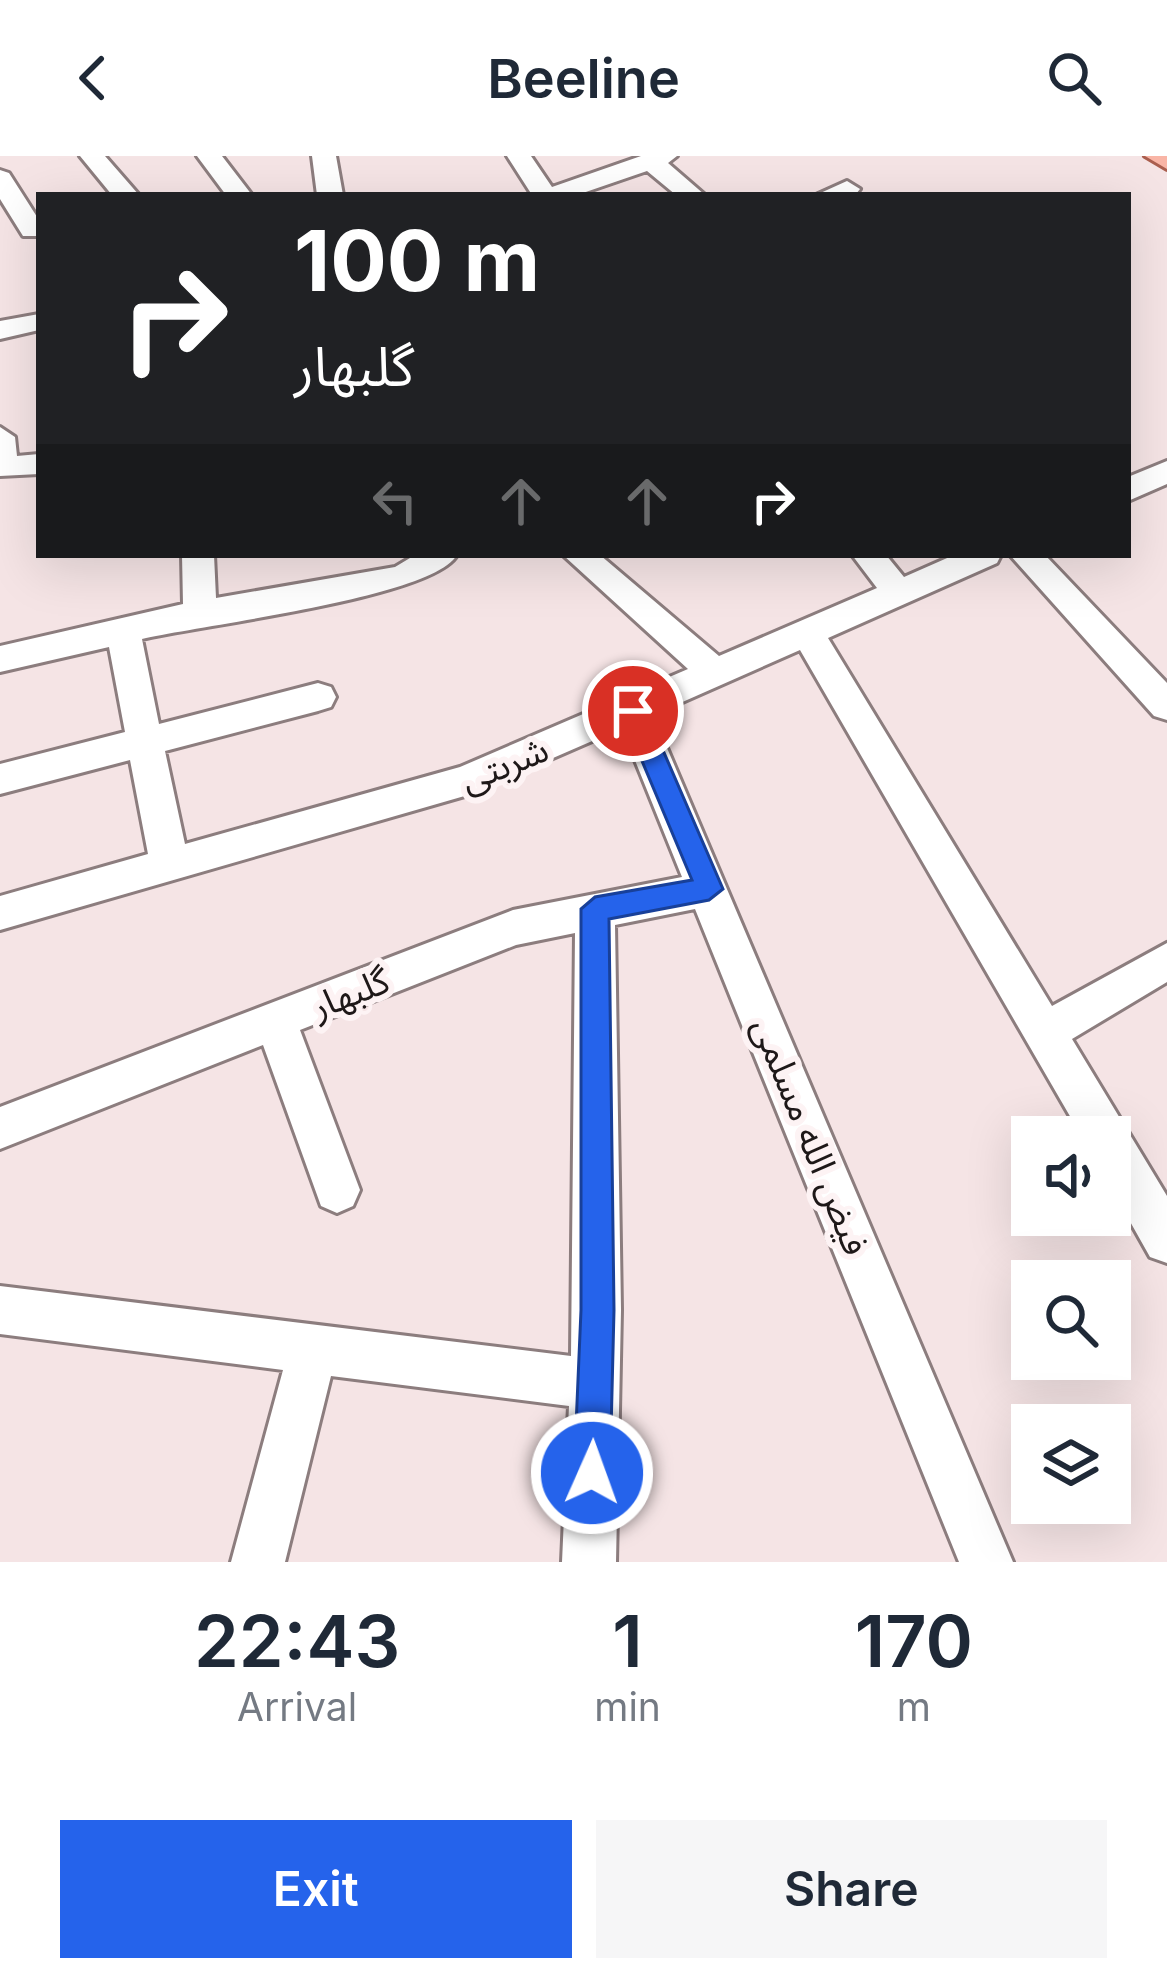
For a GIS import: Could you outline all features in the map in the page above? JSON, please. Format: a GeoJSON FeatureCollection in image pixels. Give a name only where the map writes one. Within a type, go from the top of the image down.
{"type":"FeatureCollection","features":[{"type":"Feature","properties":{"kind":"street"},"geometry":{"type":"LineString","coordinates":[[92,156],[123,192]]}},
{"type":"Feature","properties":{"kind":"street"},"geometry":{"type":"LineString","coordinates":[[209,156],[236,192]]}},
{"type":"Feature","properties":{"kind":"street"},"geometry":{"type":"LineString","coordinates":[[324,156],[330,192]]}},
{"type":"Feature","properties":{"kind":"street"},"geometry":{"type":"LineString","coordinates":[[519,156],[547,192]]}},
{"type":"Feature","properties":{"kind":"street"},"geometry":{"type":"LineString","coordinates":[[558,192],[657,159],[689,192]]}},
{"type":"Feature","properties":{"kind":"street"},"geometry":{"type":"LineString","coordinates":[[0,178],[36,229],[0,238]]}},
{"type":"Feature","properties":{"kind":"street"},"geometry":{"type":"LineString","coordinates":[[0,330],[36,323]]}},
{"type":"Feature","properties":{"kind":"street"},"geometry":{"type":"LineString","coordinates":[[0,437],[3,467],[36,464]]}},
{"type":"Feature","properties":{"kind":"street"},"geometry":{"type":"LineString","coordinates":[[1131,489],[1167,471]]}},
{"type":"Feature","properties":{"kind":"street"},"geometry":{"type":"LineString","coordinates":[[198,558],[200,614]]}},
{"type":"Feature","properties":{"kind":"street"},"geometry":{"type":"LineString","coordinates":[[0,658],[200,614],[403,577],[436,558]]}},
{"type":"Feature","properties":{"kind":"street"},"geometry":{"type":"LineString","coordinates":[[582,558],[718,675]]}},
{"type":"Feature","properties":{"kind":"street"},"geometry":{"type":"LineString","coordinates":[[870,558],[899,593]]}},
{"type":"Feature","properties":{"kind":"street","name":"شربتی"},"geometry":{"type":"LineString","coordinates":[[0,913],[468,780],[979,558]]}},
{"type":"Feature","properties":{"kind":"street"},"geometry":{"type":"LineString","coordinates":[[1028,558],[1167,706]]}},
{"type":"Feature","properties":{"kind":"street"},"geometry":{"type":"LineString","coordinates":[[123,631],[170,868]]}},
{"type":"Feature","properties":{"kind":"street"},"geometry":{"type":"LineString","coordinates":[[807,632],[1094,1116]]}},
{"type":"Feature","properties":{"kind":"street"},"geometry":{"type":"LineString","coordinates":[[0,779],[318,697]]}},
{"type":"Feature","properties":{"kind":"street","name":"فیض الله مسلمی"},"geometry":{"type":"LineString","coordinates":[[633,711],[986,1562]]}},
{"type":"Feature","properties":{"kind":"street","name":"گلبهار"},"geometry":{"type":"LineString","coordinates":[[2,1115],[276,1022],[513,928],[709,889]]}},
{"type":"Feature","properties":{"kind":"street"},"geometry":{"type":"LineString","coordinates":[[589,1562],[595,1384],[595,909]]}},
{"type":"Feature","properties":{"kind":"street"},"geometry":{"type":"LineString","coordinates":[[1045,1032],[1167,961]]}},
{"type":"Feature","properties":{"kind":"street"},"geometry":{"type":"LineString","coordinates":[[276,1022],[338,1190]]}},
{"type":"Feature","properties":{"kind":"street"},"geometry":{"type":"LineString","coordinates":[[1131,1179],[1167,1240]]}},
{"type":"Feature","properties":{"kind":"street"},"geometry":{"type":"LineString","coordinates":[[0,1310],[595,1384]]}},
{"type":"Feature","properties":{"kind":"street"},"geometry":{"type":"LineString","coordinates":[[258,1562],[313,1350]]}},
{"type":"Feature","properties":{"kind":"route"},"geometry":{"type":"LineString","coordinates":[[592,1473],[598,1310],[595,909],[709,889],[633,711]]}}]}
